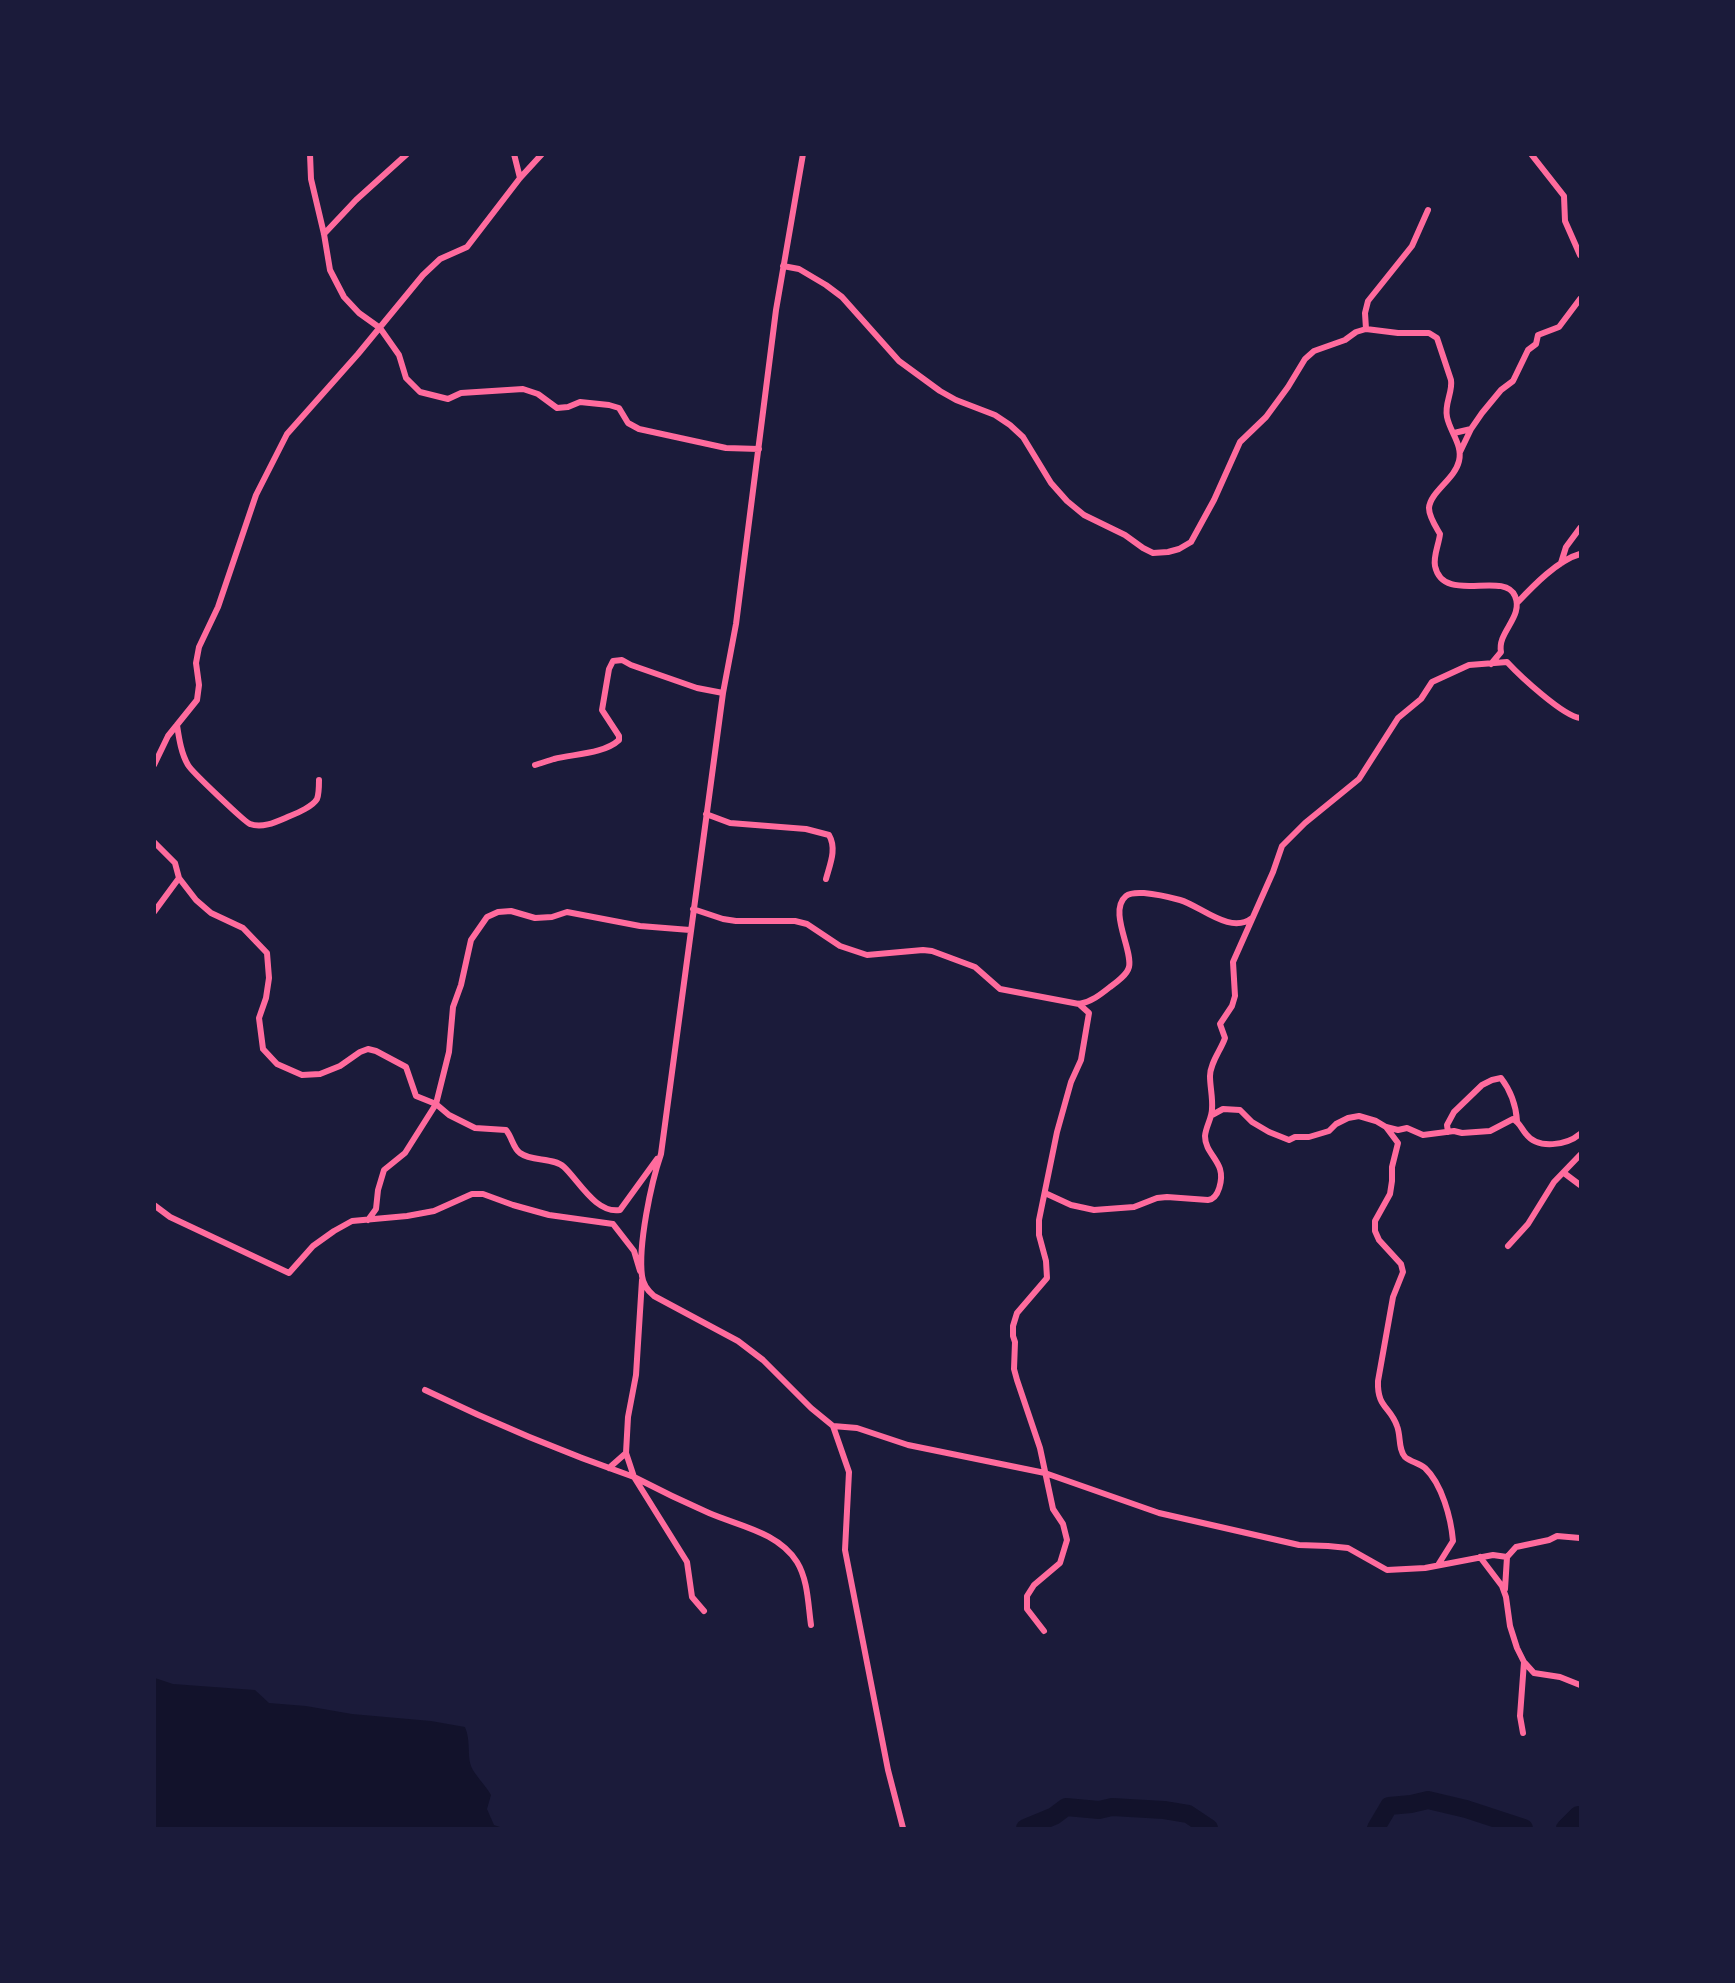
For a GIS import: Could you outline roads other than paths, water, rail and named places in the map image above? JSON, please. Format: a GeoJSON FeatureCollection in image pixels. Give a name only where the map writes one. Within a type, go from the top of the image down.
{"type":"FeatureCollection","features":[{"type":"Feature","properties":{"kind":"street"},"geometry":{"type":"LineString","coordinates":[[310,154],[311,179],[330,270],[344,297],[359,313],[380,328],[399,355],[406,378],[420,392],[448,399],[461,393],[523,389],[538,394],[557,408],[580,402],[619,408],[628,423],[639,429],[726,448],[759,449]]}},
{"type":"Feature","properties":{"kind":"street"},"geometry":{"type":"LineString","coordinates":[[324,234],[356,200],[407,154]]}},
{"type":"Feature","properties":{"kind":"street"},"geometry":{"type":"LineString","coordinates":[[514,154],[520,178]]}},
{"type":"Feature","properties":{"kind":"street"},"geometry":{"type":"LineString","coordinates":[[154,765],[168,736],[197,700],[199,684],[196,663],[199,647],[218,607],[256,495],[288,435],[380,328],[415,283],[441,259],[467,247],[520,178],[542,154]]}},
{"type":"Feature","properties":{"kind":"street"},"geometry":{"type":"LineString","coordinates":[[704,1611],[692,1598],[687,1562],[634,1477],[626,1453],[628,1418],[636,1375],[644,1235],[655,1171],[661,1154],[723,693],[736,624],[783,266],[803,154]]}},
{"type":"Feature","properties":{"kind":"street"},"geometry":{"type":"LineString","coordinates":[[1531,154],[1564,196],[1565,221],[1581,255]]}},
{"type":"Feature","properties":{"kind":"street"},"geometry":{"type":"LineString","coordinates":[[1366,329],[1365,313],[1368,301],[1412,246],[1428,210]]}},
{"type":"Feature","properties":{"kind":"street"},"geometry":{"type":"LineString","coordinates":[[783,266],[799,269],[842,297],[899,361],[940,391],[956,400],[995,415],[1010,425],[1023,437],[1051,483],[1067,501],[1084,515],[1125,535],[1143,549],[1153,553],[1179,549],[1191,542],[1214,500],[1240,442],[1266,417],[1305,359],[1314,351],[1345,340],[1356,332],[1366,329],[1398,333],[1424,332],[1437,338],[1452,387],[1446,407],[1446,416],[1460,452]]}},
{"type":"Feature","properties":{"kind":"street"},"geometry":{"type":"LineString","coordinates":[[1491,664],[1501,652],[1502,637],[1514,617],[1517,603],[1515,594],[1501,586],[1464,587],[1450,584],[1442,578],[1435,568],[1440,534],[1431,519],[1429,508],[1432,500],[1455,472],[1460,452],[1471,429],[1492,401],[1513,381],[1528,350],[1536,344],[1538,335],[1559,327],[1581,299]]}},
{"type":"Feature","properties":{"kind":"street"},"geometry":{"type":"LineString","coordinates":[[1454,434],[1471,429]]}},
{"type":"Feature","properties":{"kind":"street"},"geometry":{"type":"LineString","coordinates":[[1561,564],[1566,547],[1581,528]]}},
{"type":"Feature","properties":{"kind":"street"},"geometry":{"type":"LineString","coordinates":[[1517,603],[1570,557],[1581,554]]}},
{"type":"Feature","properties":{"kind":"street"},"geometry":{"type":"LineString","coordinates":[[535,765],[582,754],[615,744],[619,740],[602,710],[609,669],[613,661],[622,660],[697,688],[723,693]]}},
{"type":"Feature","properties":{"kind":"street"},"geometry":{"type":"LineString","coordinates":[[1045,1193],[1071,1205],[1095,1210],[1134,1207],[1157,1198],[1212,1200],[1216,1197],[1220,1186],[1220,1170],[1211,1156],[1205,1138],[1206,1127],[1213,1110],[1211,1068],[1225,1038],[1220,1024],[1232,1006],[1235,996],[1233,962],[1273,872],[1278,853],[1305,823],[1359,780],[1398,718],[1421,699],[1432,682],[1463,667],[1507,662],[1519,676],[1562,709],[1581,718]]}},
{"type":"Feature","properties":{"kind":"street"},"geometry":{"type":"LineString","coordinates":[[177,725],[180,746],[187,764],[197,777],[249,824],[260,826],[271,824],[310,805],[316,799],[320,780]]}},
{"type":"Feature","properties":{"kind":"street"},"geometry":{"type":"LineString","coordinates":[[706,814],[730,823],[806,829],[829,835],[833,842],[833,851],[826,879]]}},
{"type":"Feature","properties":{"kind":"street"},"geometry":{"type":"LineString","coordinates":[[154,842],[175,863],[179,878],[196,900],[211,913],[243,928],[267,953],[269,978],[260,1018],[263,1049],[277,1064],[302,1075],[321,1074],[340,1066],[360,1052],[368,1049],[376,1051],[406,1067],[416,1096],[436,1104],[449,1115],[475,1128],[506,1130],[517,1152],[524,1156],[561,1164],[592,1198],[607,1209],[614,1211],[620,1210],[661,1154]]}},
{"type":"Feature","properties":{"kind":"street"},"geometry":{"type":"LineString","coordinates":[[154,912],[179,878]]}},
{"type":"Feature","properties":{"kind":"street"},"geometry":{"type":"LineString","coordinates":[[693,909],[736,921],[795,921],[807,924],[840,945],[867,955],[932,951],[975,968],[1000,989],[1079,1004],[1089,1002],[1102,993],[1124,976],[1129,968],[1129,955],[1122,934],[1120,916],[1121,903],[1125,896],[1133,892],[1182,900],[1229,922],[1241,923],[1253,918]]}},
{"type":"Feature","properties":{"kind":"street"},"geometry":{"type":"LineString","coordinates":[[368,1220],[376,1209],[378,1190],[384,1170],[405,1154],[436,1104],[449,1052],[453,1007],[461,985],[471,940],[487,917],[498,912],[511,911],[535,918],[552,917],[567,912],[640,926],[690,930]]}},
{"type":"Feature","properties":{"kind":"street"},"geometry":{"type":"LineString","coordinates":[[1044,1631],[1028,1609],[1028,1596],[1034,1585],[1060,1563],[1067,1540],[1063,1524],[1053,1509],[1036,1432],[1014,1369],[1013,1326],[1017,1313],[1047,1278],[1046,1261],[1038,1234],[1057,1132],[1071,1082],[1081,1060],[1086,1035],[1089,1013],[1079,1004]]}},
{"type":"Feature","properties":{"kind":"street"},"geometry":{"type":"LineString","coordinates":[[1448,1132],[1447,1125],[1454,1112],[1482,1085],[1501,1078],[1514,1105],[1517,1121],[1527,1136],[1543,1143],[1558,1144],[1568,1142],[1581,1134]]}},
{"type":"Feature","properties":{"kind":"street"},"geometry":{"type":"LineString","coordinates":[[1211,1115],[1223,1109],[1240,1110],[1252,1122],[1289,1140],[1329,1131],[1336,1124],[1359,1116],[1386,1127],[1398,1130],[1407,1128],[1423,1136],[1454,1131],[1462,1133],[1490,1131],[1513,1119],[1517,1121]]}},
{"type":"Feature","properties":{"kind":"street"},"geometry":{"type":"LineString","coordinates":[[1386,1127],[1398,1143],[1389,1194],[1375,1221],[1375,1231],[1379,1240],[1401,1264],[1403,1272],[1393,1297],[1377,1391],[1380,1401],[1397,1426],[1404,1456],[1425,1468],[1441,1490],[1453,1541],[1438,1565]]}},
{"type":"Feature","properties":{"kind":"street"},"geometry":{"type":"LineString","coordinates":[[1508,1246],[1528,1224],[1554,1182],[1581,1155]]}},
{"type":"Feature","properties":{"kind":"street"},"geometry":{"type":"LineString","coordinates":[[1564,1173],[1581,1185]]}},
{"type":"Feature","properties":{"kind":"street"},"geometry":{"type":"LineString","coordinates":[[154,1205],[170,1217],[289,1273],[313,1246],[352,1221],[434,1211],[472,1194],[483,1194],[549,1215],[613,1224],[634,1251],[644,1284],[654,1296],[738,1341],[763,1359],[833,1426],[849,1472],[845,1550],[888,1770],[903,1828]]}},
{"type":"Feature","properties":{"kind":"street"},"geometry":{"type":"LineString","coordinates":[[425,1390],[486,1420],[592,1463],[634,1477],[711,1514],[772,1538],[786,1548],[798,1563],[807,1589],[811,1625]]}},
{"type":"Feature","properties":{"kind":"street"},"geometry":{"type":"LineString","coordinates":[[833,1426],[857,1428],[908,1445],[1045,1473],[1160,1513],[1299,1545],[1348,1548],[1387,1570],[1404,1570],[1493,1555],[1507,1557]]}},
{"type":"Feature","properties":{"kind":"street"},"geometry":{"type":"LineString","coordinates":[[609,1468],[626,1453]]}},
{"type":"Feature","properties":{"kind":"street"},"geometry":{"type":"LineString","coordinates":[[1581,1538],[1557,1536],[1516,1547],[1507,1557],[1505,1593],[1510,1626],[1524,1662],[1534,1673],[1560,1677],[1581,1685]]}},
{"type":"Feature","properties":{"kind":"street"},"geometry":{"type":"LineString","coordinates":[[1480,1557],[1497,1578],[1505,1593]]}},
{"type":"Feature","properties":{"kind":"street"},"geometry":{"type":"LineString","coordinates":[[1523,1733],[1520,1716],[1524,1662]]}},
{"type":"Feature","properties":{"kind":"waterway"},"geometry":{"type":"LineString","coordinates":[[1376,1828],[1389,1806],[1428,1800],[1466,1809],[1524,1828]]}},
{"type":"Feature","properties":{"kind":"waterway"},"geometry":{"type":"LineString","coordinates":[[1025,1828],[1054,1816],[1066,1807],[1099,1810],[1112,1807],[1164,1810],[1188,1814],[1209,1828]]}},
{"type":"Feature","properties":{"kind":"waterway"},"geometry":{"type":"LineString","coordinates":[[1565,1828],[1580,1815]]}}]}
